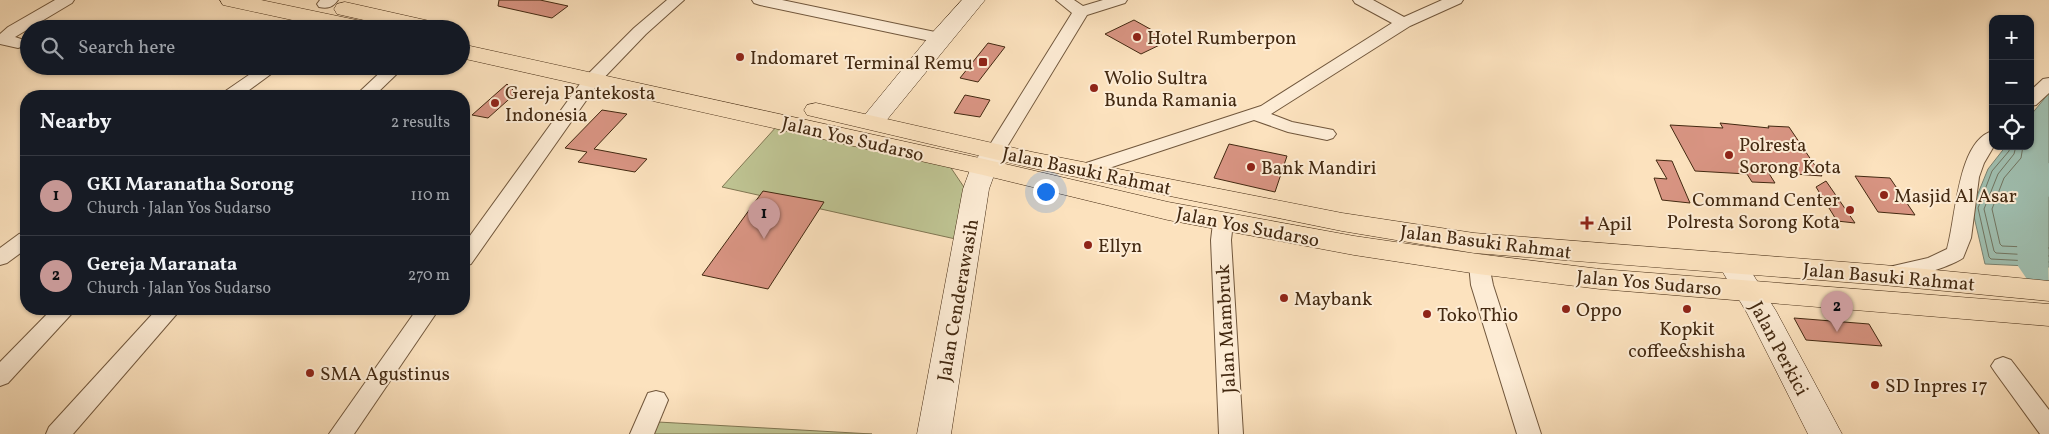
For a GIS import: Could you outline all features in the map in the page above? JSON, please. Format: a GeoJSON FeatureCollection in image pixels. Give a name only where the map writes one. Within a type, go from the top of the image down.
{"type":"FeatureCollection","features":[{"type":"Feature","properties":{"kind":"highway"},"geometry":{"type":"LineString","coordinates":[[244,1],[380,20]]}},
{"type":"Feature","properties":{"kind":"highway"},"geometry":{"type":"LineString","coordinates":[[324,11],[345,20]]}},
{"type":"Feature","properties":{"kind":"highway","name":"Jalan Basuki Rahmat"},"geometry":{"type":"LineString","coordinates":[[470,37],[598,73],[872,122],[990,159],[1084,170],[1342,222],[1474,243],[1882,275],[2049,291]]}},
{"type":"Feature","properties":{"kind":"highway","name":"Jalan Yos Sudarso"},"geometry":{"type":"LineString","coordinates":[[470,52],[598,73],[990,159],[1066,188],[1223,223],[1317,240],[1479,264],[1585,277],[2049,315]]}},
{"type":"Feature","properties":{"kind":"street"},"geometry":{"type":"LineString","coordinates":[[31,20],[66,0]]}},
{"type":"Feature","properties":{"kind":"street"},"geometry":{"type":"LineString","coordinates":[[470,251],[598,73],[676,0]]}},
{"type":"Feature","properties":{"kind":"street"},"geometry":{"type":"LineString","coordinates":[[760,0],[940,38]]}},
{"type":"Feature","properties":{"kind":"street"},"geometry":{"type":"LineString","coordinates":[[872,122],[940,38],[974,0]]}},
{"type":"Feature","properties":{"kind":"street"},"geometry":{"type":"LineString","coordinates":[[1064,0],[1081,12]]}},
{"type":"Feature","properties":{"kind":"street"},"geometry":{"type":"LineString","coordinates":[[990,159],[1081,12],[1119,0]]}},
{"type":"Feature","properties":{"kind":"street"},"geometry":{"type":"LineString","coordinates":[[1360,0],[1404,23]]}},
{"type":"Feature","properties":{"kind":"street"},"geometry":{"type":"LineString","coordinates":[[1084,170],[1256,115],[1277,104],[1404,23],[1454,0]]}},
{"type":"Feature","properties":{"kind":"street"},"geometry":{"type":"LineString","coordinates":[[18,43],[5,40],[5,38],[20,27]]}},
{"type":"Feature","properties":{"kind":"street"},"geometry":{"type":"LineString","coordinates":[[239,90],[261,75]]}},
{"type":"Feature","properties":{"kind":"street"},"geometry":{"type":"LineString","coordinates":[[371,90],[388,75]]}},
{"type":"Feature","properties":{"kind":"street"},"geometry":{"type":"LineString","coordinates":[[2034,97],[2049,83]]}},
{"type":"Feature","properties":{"kind":"street"},"geometry":{"type":"LineString","coordinates":[[1256,115],[1288,127],[1327,134]]}},
{"type":"Feature","properties":{"kind":"street"},"geometry":{"type":"LineString","coordinates":[[1882,275],[1924,266],[1946,259],[1956,253],[1968,192],[1969,175],[1977,156],[1989,141]]}},
{"type":"Feature","properties":{"kind":"street","name":"Jalan Cenderawasih"},"geometry":{"type":"LineString","coordinates":[[934,434],[976,189],[990,159]]}},
{"type":"Feature","properties":{"kind":"street","name":"Jalan Mambruk"},"geometry":{"type":"LineString","coordinates":[[1223,223],[1221,240],[1231,434]]}},
{"type":"Feature","properties":{"kind":"street"},"geometry":{"type":"LineString","coordinates":[[1,256],[20,244]]}},
{"type":"Feature","properties":{"kind":"street"},"geometry":{"type":"LineString","coordinates":[[1479,264],[1482,285],[1529,434]]}},
{"type":"Feature","properties":{"kind":"street","name":"Jalan Perkici"},"geometry":{"type":"LineString","coordinates":[[1732,264],[1761,311],[1825,434]]}},
{"type":"Feature","properties":{"kind":"street"},"geometry":{"type":"LineString","coordinates":[[0,377],[59,315]]}},
{"type":"Feature","properties":{"kind":"street"},"geometry":{"type":"LineString","coordinates":[[58,434],[165,315]]}},
{"type":"Feature","properties":{"kind":"street"},"geometry":{"type":"LineString","coordinates":[[341,434],[424,315]]}},
{"type":"Feature","properties":{"kind":"street"},"geometry":{"type":"LineString","coordinates":[[2003,366],[2049,428]]}},
{"type":"Feature","properties":{"kind":"street"},"geometry":{"type":"LineString","coordinates":[[642,434],[656,400]]}},
{"type":"Feature","properties":{"kind":"green space"},"geometry":{"type":"Polygon","coordinates":[[[777,126],[949,165],[970,196],[960,240],[722,187],[777,126]]]}},
{"type":"Feature","properties":{"kind":"green space"},"geometry":{"type":"Polygon","coordinates":[[[658,422],[872,434],[653,434],[658,422]]]}},
{"type":"Feature","properties":{"kind":"water"},"geometry":{"type":"Polygon","coordinates":[[[2049,93],[2049,267],[1985,264],[1972,208],[1988,169],[2003,150],[2034,150],[2034,111],[2049,93]]]}},
{"type":"Feature","properties":{"kind":"building"},"geometry":{"type":"Polygon","coordinates":[[[499,0],[540,0],[568,6],[552,18],[498,6],[499,0]]]}},
{"type":"Feature","properties":{"kind":"building","name":"Hotel Rumberpon"},"geometry":{"type":"Polygon","coordinates":[[[1134,20],[1170,40],[1141,54],[1105,34],[1134,20]]]}},
{"type":"Feature","properties":{"kind":"building","name":"Terminal Remu"},"geometry":{"type":"Polygon","coordinates":[[[988,43],[1005,47],[978,82],[960,78],[988,43]]]}},
{"type":"Feature","properties":{"kind":"building","name":"Gereja Pantekosta Indonesia"},"geometry":{"type":"Polygon","coordinates":[[[507,84],[516,93],[488,118],[472,115],[507,84]]]}},
{"type":"Feature","properties":{"kind":"building","name":"Terminal Remu"},"geometry":{"type":"Polygon","coordinates":[[[965,95],[990,100],[980,117],[954,113],[965,95]]]}},
{"type":"Feature","properties":{"kind":"building"},"geometry":{"type":"Polygon","coordinates":[[[602,110],[627,114],[594,149],[647,159],[635,172],[578,162],[587,152],[565,148],[602,110]]]}},
{"type":"Feature","properties":{"kind":"building","name":"Polresta Sorong Kota"},"geometry":{"type":"Polygon","coordinates":[[[1720,123],[1769,128],[1768,126],[1789,127],[1822,176],[1768,172],[1775,183],[1752,182],[1747,174],[1695,171],[1670,125],[1723,128],[1720,123]]]}},
{"type":"Feature","properties":{"kind":"building","name":"Bank Mandiri"},"geometry":{"type":"Polygon","coordinates":[[[1229,144],[1287,156],[1275,192],[1214,178],[1229,144]]]}},
{"type":"Feature","properties":{"kind":"building"},"geometry":{"type":"Polygon","coordinates":[[[1656,160],[1672,161],[1690,203],[1662,200],[1654,178],[1667,179],[1656,160]]]}},
{"type":"Feature","properties":{"kind":"building","name":"Masjid Al Asar"},"geometry":{"type":"Polygon","coordinates":[[[1855,176],[1890,178],[1915,215],[1878,212],[1855,176]]]}},
{"type":"Feature","properties":{"kind":"building"},"geometry":{"type":"Polygon","coordinates":[[[1826,181],[1855,223],[1837,221],[1816,187],[1826,181]]]}},
{"type":"Feature","properties":{"kind":"building"},"geometry":{"type":"Polygon","coordinates":[[[763,191],[824,202],[768,289],[702,275],[763,191]]]}},
{"type":"Feature","properties":{"kind":"building"},"geometry":{"type":"Polygon","coordinates":[[[1794,318],[1869,324],[1882,346],[1806,340],[1794,318]]]}},
{"type":"Feature","properties":{"kind":"waterway"},"geometry":{"type":"LineString","coordinates":[[2049,173],[2031,198],[2035,266],[2049,285]]}},
{"type":"Feature","properties":{"kind":"place","name":"Hotel Rumberpon"},"geometry":{"type":"Point","coordinates":[1137,37]}},
{"type":"Feature","properties":{"kind":"place","name":"Indomaret"},"geometry":{"type":"Point","coordinates":[740,57]}},
{"type":"Feature","properties":{"kind":"place","name":"Terminal Remu"},"geometry":{"type":"Point","coordinates":[983,62]}},
{"type":"Feature","properties":{"kind":"place","name":"Wolio Sultra Bunda Ramania"},"geometry":{"type":"Point","coordinates":[1094,88]}},
{"type":"Feature","properties":{"kind":"place","name":"Gereja Pantekosta Indonesia"},"geometry":{"type":"Point","coordinates":[495,103]}},
{"type":"Feature","properties":{"kind":"place","name":"Polresta Sorong Kota"},"geometry":{"type":"Point","coordinates":[1729,155]}},
{"type":"Feature","properties":{"kind":"place","name":"Bank Mandiri"},"geometry":{"type":"Point","coordinates":[1251,167]}},
{"type":"Feature","properties":{"kind":"place","name":"Masjid Al Asar"},"geometry":{"type":"Point","coordinates":[1884,195]}},
{"type":"Feature","properties":{"kind":"place","name":"Command Center Polresta Sorong Kota"},"geometry":{"type":"Point","coordinates":[1850,210]}},
{"type":"Feature","properties":{"kind":"place","name":"Apil"},"geometry":{"type":"Point","coordinates":[1587,223]}},
{"type":"Feature","properties":{"kind":"place","name":"GKI Maranatha Sorong"},"geometry":{"type":"Point","coordinates":[764,239]}},
{"type":"Feature","properties":{"kind":"place","name":"Ellyn"},"geometry":{"type":"Point","coordinates":[1088,245]}},
{"type":"Feature","properties":{"kind":"place","name":"Maybank"},"geometry":{"type":"Point","coordinates":[1284,298]}},
{"type":"Feature","properties":{"kind":"place","name":"Oppo"},"geometry":{"type":"Point","coordinates":[1566,309]}},
{"type":"Feature","properties":{"kind":"place","name":"Kopkit coffee&shisha"},"geometry":{"type":"Point","coordinates":[1687,309]}},
{"type":"Feature","properties":{"kind":"place","name":"Toko Thio"},"geometry":{"type":"Point","coordinates":[1427,314]}},
{"type":"Feature","properties":{"kind":"place","name":"Gereja Maranata"},"geometry":{"type":"Point","coordinates":[1837,332]}},
{"type":"Feature","properties":{"kind":"place","name":"SMA Agustinus"},"geometry":{"type":"Point","coordinates":[310,373]}},
{"type":"Feature","properties":{"kind":"place","name":"SD Inpres 17"},"geometry":{"type":"Point","coordinates":[1875,385]}}]}
